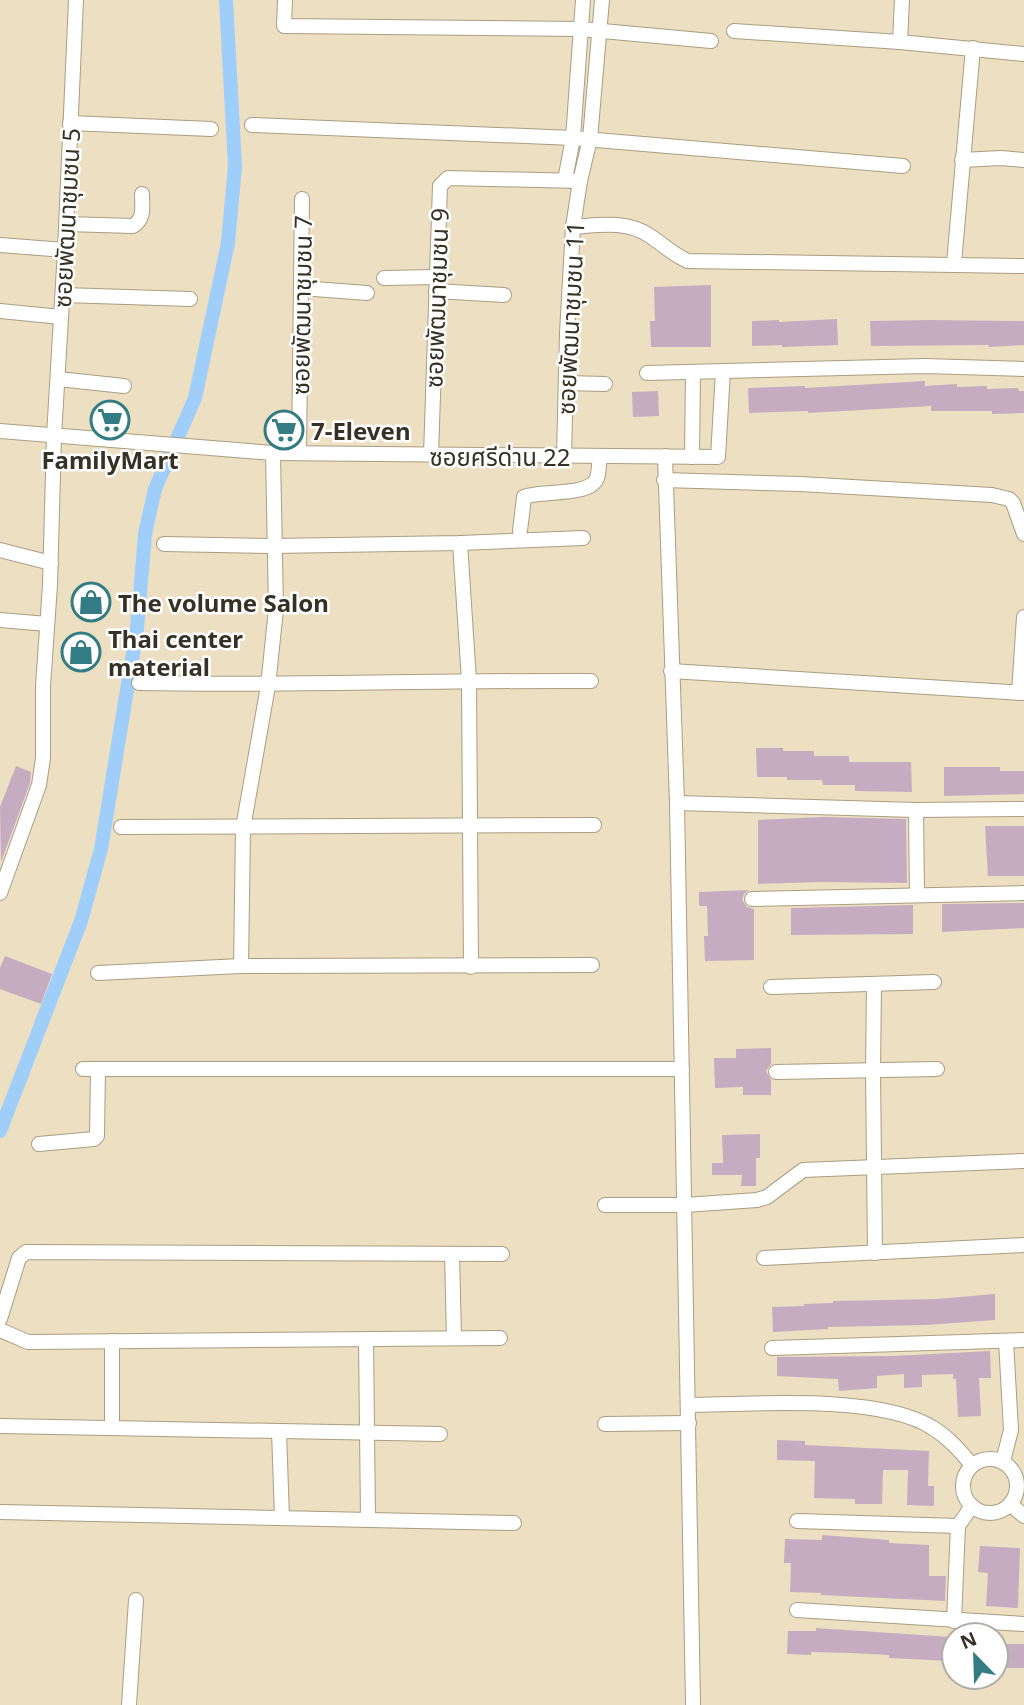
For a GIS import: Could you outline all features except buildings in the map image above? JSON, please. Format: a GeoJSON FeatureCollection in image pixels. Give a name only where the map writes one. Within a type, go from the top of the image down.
{"type":"FeatureCollection","features":[{"type":"Feature","properties":{"kind":"street","name":"ซอยพัฒนาชุมชน 5"},"geometry":{"type":"LineString","coordinates":[[0,893],[39,785],[41,770],[54,436],[76,0]]}},
{"type":"Feature","properties":{"kind":"street"},"geometry":{"type":"LineString","coordinates":[[285,0],[284,26],[581,29],[710,41]]}},
{"type":"Feature","properties":{"kind":"street"},"geometry":{"type":"LineString","coordinates":[[572,180],[583,0]]}},
{"type":"Feature","properties":{"kind":"street"},"geometry":{"type":"LineString","coordinates":[[572,180],[590,139],[602,0]]}},
{"type":"Feature","properties":{"kind":"street"},"geometry":{"type":"LineString","coordinates":[[900,42],[902,0]]}},
{"type":"Feature","properties":{"kind":"street"},"geometry":{"type":"LineString","coordinates":[[734,32],[900,42],[1024,54]]}},
{"type":"Feature","properties":{"kind":"street"},"geometry":{"type":"LineString","coordinates":[[954,263],[973,48]]}},
{"type":"Feature","properties":{"kind":"street"},"geometry":{"type":"LineString","coordinates":[[71,123],[211,129]]}},
{"type":"Feature","properties":{"kind":"street"},"geometry":{"type":"LineString","coordinates":[[252,125],[590,139],[903,166]]}},
{"type":"Feature","properties":{"kind":"street"},"geometry":{"type":"LineString","coordinates":[[962,160],[1024,160]]}},
{"type":"Feature","properties":{"kind":"street","name":"ซอยพัฒนาชุมชน 9"},"geometry":{"type":"LineString","coordinates":[[431,455],[440,186],[448,178],[572,180]]}},
{"type":"Feature","properties":{"kind":"street","name":"ซอยพัฒนาชุมชน 11"},"geometry":{"type":"LineString","coordinates":[[564,456],[573,227],[572,180]]}},
{"type":"Feature","properties":{"kind":"street"},"geometry":{"type":"LineString","coordinates":[[66,224],[134,226],[142,216],[142,194]]}},
{"type":"Feature","properties":{"kind":"street","name":"ซอยพัฒนาชุมชน 7"},"geometry":{"type":"LineString","coordinates":[[299,453],[302,199]]}},
{"type":"Feature","properties":{"kind":"street"},"geometry":{"type":"LineString","coordinates":[[573,227],[610,224],[633,228],[649,235],[673,255],[688,261],[1024,266]]}},
{"type":"Feature","properties":{"kind":"street"},"geometry":{"type":"LineString","coordinates":[[0,245],[65,250]]}},
{"type":"Feature","properties":{"kind":"street"},"geometry":{"type":"LineString","coordinates":[[384,278],[504,295]]}},
{"type":"Feature","properties":{"kind":"street"},"geometry":{"type":"LineString","coordinates":[[301,288],[367,293]]}},
{"type":"Feature","properties":{"kind":"street"},"geometry":{"type":"LineString","coordinates":[[63,295],[190,299]]}},
{"type":"Feature","properties":{"kind":"street"},"geometry":{"type":"LineString","coordinates":[[0,311],[61,317]]}},
{"type":"Feature","properties":{"kind":"street"},"geometry":{"type":"LineString","coordinates":[[647,373],[925,366],[1024,369]]}},
{"type":"Feature","properties":{"kind":"street","name":"ซอยศรีด่าน 22"},"geometry":{"type":"LineString","coordinates":[[0,431],[273,453],[718,457],[723,371]]}},
{"type":"Feature","properties":{"kind":"street"},"geometry":{"type":"LineString","coordinates":[[692,457],[693,372]]}},
{"type":"Feature","properties":{"kind":"street"},"geometry":{"type":"LineString","coordinates":[[58,379],[124,386]]}},
{"type":"Feature","properties":{"kind":"street"},"geometry":{"type":"LineString","coordinates":[[566,383],[605,384]]}},
{"type":"Feature","properties":{"kind":"street"},"geometry":{"type":"LineString","coordinates":[[241,966],[243,828],[268,686],[275,609],[273,453]]}},
{"type":"Feature","properties":{"kind":"street"},"geometry":{"type":"LineString","coordinates":[[520,531],[524,496],[590,486],[596,480],[600,456]]}},
{"type":"Feature","properties":{"kind":"street"},"geometry":{"type":"LineString","coordinates":[[665,456],[677,803],[693,1705]]}},
{"type":"Feature","properties":{"kind":"street"},"geometry":{"type":"LineString","coordinates":[[664,480],[800,484],[992,495],[1013,502],[1024,534]]}},
{"type":"Feature","properties":{"kind":"street"},"geometry":{"type":"LineString","coordinates":[[164,544],[273,546],[583,538]]}},
{"type":"Feature","properties":{"kind":"street"},"geometry":{"type":"LineString","coordinates":[[460,543],[469,681],[471,967]]}},
{"type":"Feature","properties":{"kind":"street"},"geometry":{"type":"LineString","coordinates":[[0,550],[51,563]]}},
{"type":"Feature","properties":{"kind":"street"},"geometry":{"type":"LineString","coordinates":[[671,671],[1022,693],[1024,617]]}},
{"type":"Feature","properties":{"kind":"street"},"geometry":{"type":"LineString","coordinates":[[0,620],[47,625]]}},
{"type":"Feature","properties":{"kind":"street"},"geometry":{"type":"LineString","coordinates":[[139,683],[268,686],[591,681]]}},
{"type":"Feature","properties":{"kind":"street"},"geometry":{"type":"LineString","coordinates":[[677,803],[916,810],[1024,809]]}},
{"type":"Feature","properties":{"kind":"street"},"geometry":{"type":"LineString","coordinates":[[916,810],[917,895]]}},
{"type":"Feature","properties":{"kind":"street"},"geometry":{"type":"LineString","coordinates":[[121,827],[594,825]]}},
{"type":"Feature","properties":{"kind":"street"},"geometry":{"type":"LineString","coordinates":[[752,899],[1024,893]]}},
{"type":"Feature","properties":{"kind":"street"},"geometry":{"type":"LineString","coordinates":[[98,973],[241,966],[592,965]]}},
{"type":"Feature","properties":{"kind":"street"},"geometry":{"type":"LineString","coordinates":[[771,987],[934,982]]}},
{"type":"Feature","properties":{"kind":"street"},"geometry":{"type":"LineString","coordinates":[[874,985],[875,1253]]}},
{"type":"Feature","properties":{"kind":"street"},"geometry":{"type":"LineString","coordinates":[[39,1144],[94,1139],[97,1136],[91,1069],[682,1069]]}},
{"type":"Feature","properties":{"kind":"street"},"geometry":{"type":"LineString","coordinates":[[776,1072],[937,1069]]}},
{"type":"Feature","properties":{"kind":"street"},"geometry":{"type":"LineString","coordinates":[[605,1205],[685,1205],[757,1200],[767,1197],[803,1170],[1024,1161]]}},
{"type":"Feature","properties":{"kind":"street"},"geometry":{"type":"LineString","coordinates":[[764,1258],[1024,1245]]}},
{"type":"Feature","properties":{"kind":"street"},"geometry":{"type":"LineString","coordinates":[[0,1319],[19,1258],[26,1252],[502,1254]]}},
{"type":"Feature","properties":{"kind":"street"},"geometry":{"type":"LineString","coordinates":[[452,1254],[454,1338]]}},
{"type":"Feature","properties":{"kind":"street"},"geometry":{"type":"LineString","coordinates":[[0,1330],[28,1342],[500,1338]]}},
{"type":"Feature","properties":{"kind":"street"},"geometry":{"type":"LineString","coordinates":[[366,1339],[368,1520]]}},
{"type":"Feature","properties":{"kind":"street"},"geometry":{"type":"LineString","coordinates":[[772,1348],[1024,1340]]}},
{"type":"Feature","properties":{"kind":"street"},"geometry":{"type":"LineString","coordinates":[[112,1341],[112,1428]]}},
{"type":"Feature","properties":{"kind":"street"},"geometry":{"type":"LineString","coordinates":[[1003,1461],[1017,1429],[1006,1341]]}},
{"type":"Feature","properties":{"kind":"street"},"geometry":{"type":"LineString","coordinates":[[689,1405],[822,1405],[866,1407],[904,1414],[932,1427],[954,1444],[972,1465]]}},
{"type":"Feature","properties":{"kind":"street"},"geometry":{"type":"LineString","coordinates":[[605,1424],[689,1423]]}},
{"type":"Feature","properties":{"kind":"street"},"geometry":{"type":"LineString","coordinates":[[0,1426],[440,1434]]}},
{"type":"Feature","properties":{"kind":"street"},"geometry":{"type":"LineString","coordinates":[[279,1431],[282,1518]]}},
{"type":"Feature","properties":{"kind":"street"},"geometry":{"type":"LineString","coordinates":[[992,1458],[1003,1461],[1015,1473],[1017,1489],[1010,1504],[991,1513],[981,1512],[972,1506],[965,1497],[962,1486],[972,1465],[981,1459],[992,1458]]}},
{"type":"Feature","properties":{"kind":"street"},"geometry":{"type":"LineString","coordinates":[[1010,1504],[1024,1516]]}},
{"type":"Feature","properties":{"kind":"street"},"geometry":{"type":"LineString","coordinates":[[797,1610],[954,1621],[958,1526],[972,1506]]}},
{"type":"Feature","properties":{"kind":"street"},"geometry":{"type":"LineString","coordinates":[[0,1512],[514,1523]]}},
{"type":"Feature","properties":{"kind":"street"},"geometry":{"type":"LineString","coordinates":[[797,1521],[958,1526]]}},
{"type":"Feature","properties":{"kind":"street"},"geometry":{"type":"LineString","coordinates":[[130,1705],[136,1601]]}},
{"type":"Feature","properties":{"kind":"waterway"},"geometry":{"type":"LineString","coordinates":[[0,1131],[81,921],[101,849],[137,629],[145,534],[155,489],[195,398],[228,243],[235,166],[226,0]]}},
{"type":"Feature","properties":{"kind":"place","name":"FamilyMart"},"geometry":{"type":"Point","coordinates":[110,420]}},
{"type":"Feature","properties":{"kind":"place","name":"7-Eleven"},"geometry":{"type":"Point","coordinates":[284,430]}},
{"type":"Feature","properties":{"kind":"place","name":"The volume Salon"},"geometry":{"type":"Point","coordinates":[91,602]}},
{"type":"Feature","properties":{"kind":"place","name":"Thai center material"},"geometry":{"type":"Point","coordinates":[81,652]}}]}
